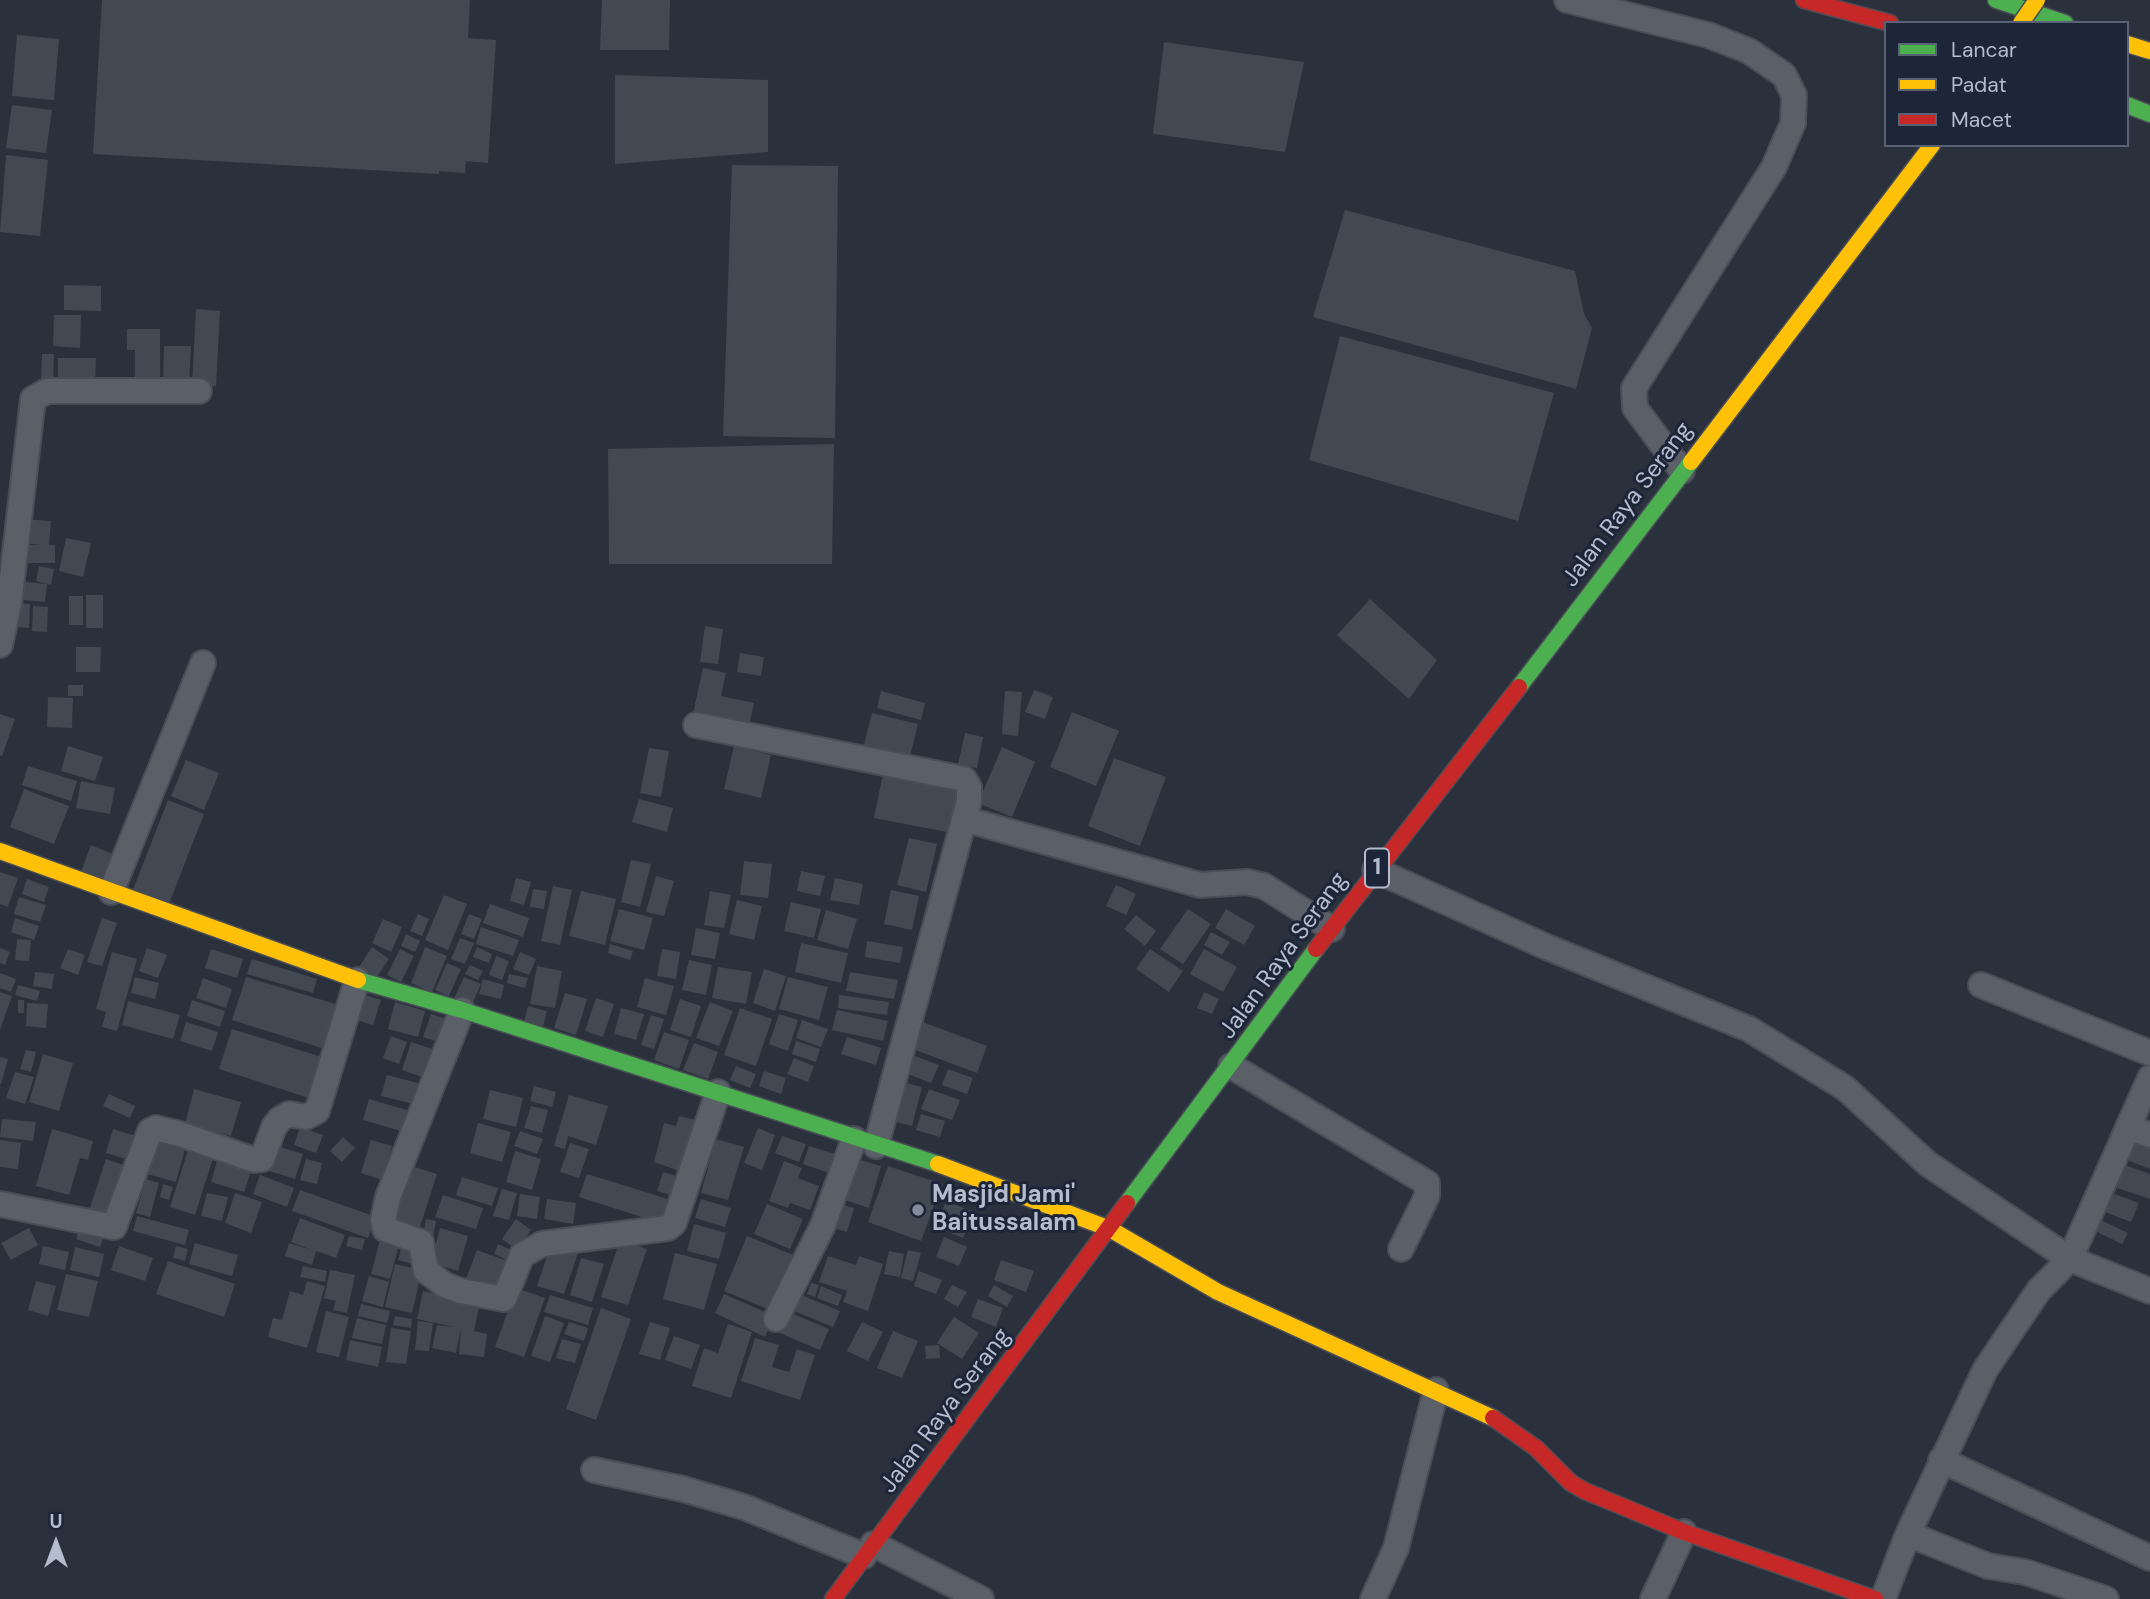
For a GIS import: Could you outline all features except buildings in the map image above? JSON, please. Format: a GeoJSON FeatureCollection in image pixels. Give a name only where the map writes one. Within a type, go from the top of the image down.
{"type":"FeatureCollection","features":[{"type":"Feature","properties":{"kind":"main road"},"geometry":{"type":"LineString","coordinates":[[1804,0],[1884,21]]}},
{"type":"Feature","properties":{"kind":"main road"},"geometry":{"type":"LineString","coordinates":[[1996,0],[2059,21]]}},
{"type":"Feature","properties":{"kind":"main road"},"geometry":{"type":"LineString","coordinates":[[2022,21],[2037,0]]}},
{"type":"Feature","properties":{"kind":"main road"},"geometry":{"type":"LineString","coordinates":[[2129,45],[2150,51]]}},
{"type":"Feature","properties":{"kind":"main road"},"geometry":{"type":"LineString","coordinates":[[2129,107],[2150,114]]}},
{"type":"Feature","properties":{"kind":"main road","name":"Jalan Raya Serang"},"geometry":{"type":"LineString","coordinates":[[833,1599],[1375,870],[1458,768],[1930,147]]}},
{"type":"Feature","properties":{"kind":"main road"},"geometry":{"type":"LineString","coordinates":[[0,851],[356,980],[462,1010],[865,1142],[920,1157],[1110,1229],[1218,1292],[1483,1412],[1536,1448],[1572,1483],[1684,1532],[1875,1599]]}},
{"type":"Feature","properties":{"kind":"street"},"geometry":{"type":"LineString","coordinates":[[1567,0],[1708,35],[1749,51],[1784,75],[1794,95],[1793,123],[1774,167],[1634,388],[1635,408],[1682,471]]}},
{"type":"Feature","properties":{"kind":"street"},"geometry":{"type":"LineString","coordinates":[[0,645],[9,604],[33,400],[39,393],[47,391],[199,391]]}},
{"type":"Feature","properties":{"kind":"street"},"geometry":{"type":"LineString","coordinates":[[111,892],[203,663]]}},
{"type":"Feature","properties":{"kind":"street"},"geometry":{"type":"LineString","coordinates":[[696,725],[964,779],[969,801],[865,1142],[776,1319]]}},
{"type":"Feature","properties":{"kind":"street"},"geometry":{"type":"LineString","coordinates":[[964,819],[1200,885],[1247,882],[1264,886],[1332,929]]}},
{"type":"Feature","properties":{"kind":"street"},"geometry":{"type":"LineString","coordinates":[[1375,870],[1549,948],[1749,1029],[1844,1088],[1928,1164],[2070,1259],[2150,1291]]}},
{"type":"Feature","properties":{"kind":"street"},"geometry":{"type":"LineString","coordinates":[[0,1204],[114,1227],[150,1131],[156,1128],[180,1133],[254,1160],[262,1159],[274,1127],[280,1119],[289,1115],[306,1117],[317,1111],[356,980]]}},
{"type":"Feature","properties":{"kind":"street"},"geometry":{"type":"LineString","coordinates":[[1981,985],[2150,1053]]}},
{"type":"Feature","properties":{"kind":"street"},"geometry":{"type":"LineString","coordinates":[[462,1010],[388,1198],[383,1220],[385,1229],[421,1242],[426,1271],[445,1285],[461,1291],[504,1299],[522,1255],[542,1244],[668,1228],[674,1223],[718,1093]]}},
{"type":"Feature","properties":{"kind":"street"},"geometry":{"type":"LineString","coordinates":[[1231,1066],[1427,1183],[1427,1196],[1401,1249]]}},
{"type":"Feature","properties":{"kind":"street"},"geometry":{"type":"LineString","coordinates":[[1883,1599],[1908,1534],[1985,1370],[2039,1290],[2070,1259],[2139,1131],[2150,1078]]}},
{"type":"Feature","properties":{"kind":"street"},"geometry":{"type":"LineString","coordinates":[[1373,1599],[1396,1548],[1436,1390]]}},
{"type":"Feature","properties":{"kind":"street"},"geometry":{"type":"LineString","coordinates":[[1941,1460],[2150,1558]]}},
{"type":"Feature","properties":{"kind":"street"},"geometry":{"type":"LineString","coordinates":[[594,1470],[683,1489],[744,1507],[868,1550],[981,1599]]}},
{"type":"Feature","properties":{"kind":"street"},"geometry":{"type":"LineString","coordinates":[[1653,1599],[1684,1532]]}},
{"type":"Feature","properties":{"kind":"street"},"geometry":{"type":"LineString","coordinates":[[1908,1534],[1988,1566],[2025,1572],[2106,1599]]}},
{"type":"Feature","properties":{"kind":"traffic: fast"},"geometry":{"type":"LineString","coordinates":[[1996,0],[2059,21]]}},
{"type":"Feature","properties":{"kind":"traffic: fast"},"geometry":{"type":"LineString","coordinates":[[2129,106],[2150,114]]}},
{"type":"Feature","properties":{"kind":"traffic: fast"},"geometry":{"type":"LineString","coordinates":[[1519,687],[1691,462]]}},
{"type":"Feature","properties":{"kind":"traffic: fast"},"geometry":{"type":"LineString","coordinates":[[1127,1203],[1316,949]]}},
{"type":"Feature","properties":{"kind":"traffic: fast"},"geometry":{"type":"LineString","coordinates":[[358,980],[462,1010],[938,1164]]}},
{"type":"Feature","properties":{"kind":"traffic: slow"},"geometry":{"type":"LineString","coordinates":[[2022,21],[2037,0]]}},
{"type":"Feature","properties":{"kind":"traffic: slow"},"geometry":{"type":"LineString","coordinates":[[2129,45],[2150,51]]}},
{"type":"Feature","properties":{"kind":"traffic: slow"},"geometry":{"type":"LineString","coordinates":[[1691,462],[1930,147]]}},
{"type":"Feature","properties":{"kind":"traffic: slow"},"geometry":{"type":"LineString","coordinates":[[0,851],[358,980]]}},
{"type":"Feature","properties":{"kind":"traffic: slow"},"geometry":{"type":"LineString","coordinates":[[938,1164],[1110,1229],[1218,1292],[1493,1418]]}},
{"type":"Feature","properties":{"kind":"traffic: jam"},"geometry":{"type":"LineString","coordinates":[[1804,0],[1884,21]]}},
{"type":"Feature","properties":{"kind":"traffic: jam"},"geometry":{"type":"LineString","coordinates":[[1316,949],[1519,687]]}},
{"type":"Feature","properties":{"kind":"traffic: jam"},"geometry":{"type":"LineString","coordinates":[[833,1599],[1127,1203]]}},
{"type":"Feature","properties":{"kind":"traffic: jam"},"geometry":{"type":"LineString","coordinates":[[1493,1418],[1536,1448],[1571,1483],[1585,1491],[1684,1532],[1875,1599]]}},
{"type":"Feature","properties":{"kind":"place","name":"Masjid Jami' Baitussalam"},"geometry":{"type":"Point","coordinates":[918,1210]}}]}
